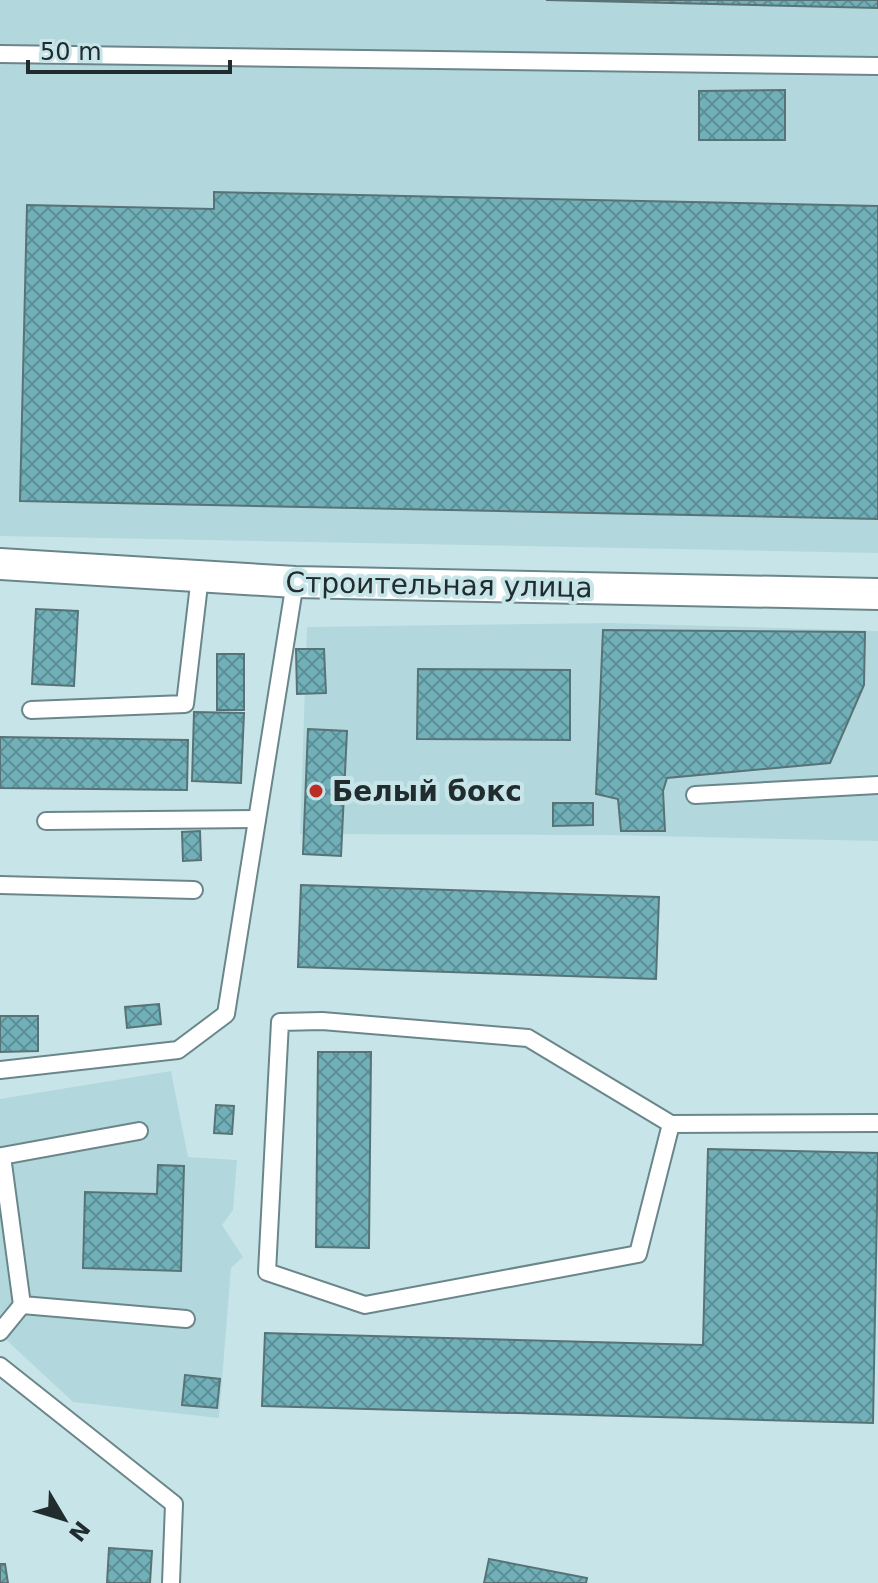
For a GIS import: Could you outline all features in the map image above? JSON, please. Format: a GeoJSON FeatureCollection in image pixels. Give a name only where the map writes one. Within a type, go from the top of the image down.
{"type":"FeatureCollection","features":[{"type":"Feature","properties":{"kind":"street","name":"Строительная улица"},"geometry":{"type":"LineString","coordinates":[[0,564],[295,582],[878,594]]}},
{"type":"Feature","properties":{"kind":"lane"},"geometry":{"type":"LineString","coordinates":[[0,54],[878,66]]}},
{"type":"Feature","properties":{"kind":"lane"},"geometry":{"type":"LineString","coordinates":[[31,710],[185,704],[200,576]]}},
{"type":"Feature","properties":{"kind":"lane"},"geometry":{"type":"LineString","coordinates":[[0,1070],[178,1050],[226,1014],[295,582]]}},
{"type":"Feature","properties":{"kind":"lane"},"geometry":{"type":"LineString","coordinates":[[695,795],[878,785]]}},
{"type":"Feature","properties":{"kind":"lane"},"geometry":{"type":"LineString","coordinates":[[46,821],[257,819]]}},
{"type":"Feature","properties":{"kind":"lane"},"geometry":{"type":"LineString","coordinates":[[0,885],[194,890]]}},
{"type":"Feature","properties":{"kind":"lane"},"geometry":{"type":"LineString","coordinates":[[671,1124],[638,1254],[365,1305],[267,1272],[280,1022],[322,1021],[528,1038],[671,1124],[878,1123]]}},
{"type":"Feature","properties":{"kind":"lane"},"geometry":{"type":"LineString","coordinates":[[0,1332],[22,1305],[2,1156],[139,1131]]}},
{"type":"Feature","properties":{"kind":"lane"},"geometry":{"type":"LineString","coordinates":[[22,1305],[186,1319]]}},
{"type":"Feature","properties":{"kind":"lane"},"geometry":{"type":"LineString","coordinates":[[0,1366],[174,1504],[171,1583]]}},
{"type":"Feature","properties":{"kind":"shaded area"},"geometry":{"type":"Polygon","coordinates":[[[0,0],[878,0],[878,553],[0,536],[0,0]]]}},
{"type":"Feature","properties":{"kind":"shaded area"},"geometry":{"type":"Polygon","coordinates":[[[608,623],[878,631],[878,841],[602,835],[300,834],[307,627],[608,623]]]}},
{"type":"Feature","properties":{"kind":"shaded area"},"geometry":{"type":"Polygon","coordinates":[[[171,1071],[188,1157],[237,1160],[233,1210],[222,1225],[243,1257],[231,1268],[219,1418],[73,1402],[0,1334],[0,1099],[171,1071]]]}},
{"type":"Feature","properties":{"kind":"building"},"geometry":{"type":"Polygon","coordinates":[[[546,0],[878,0],[878,8],[546,0]]]}},
{"type":"Feature","properties":{"kind":"building"},"geometry":{"type":"Polygon","coordinates":[[[785,90],[785,140],[699,140],[699,91],[785,90]]]}},
{"type":"Feature","properties":{"kind":"building"},"geometry":{"type":"Polygon","coordinates":[[[214,192],[878,206],[878,519],[20,501],[27,205],[214,209],[214,192]]]}},
{"type":"Feature","properties":{"kind":"building"},"geometry":{"type":"Polygon","coordinates":[[[36,609],[78,611],[74,686],[32,684],[36,609]]]}},
{"type":"Feature","properties":{"kind":"building"},"geometry":{"type":"Polygon","coordinates":[[[603,630],[865,632],[864,685],[830,763],[667,778],[663,791],[665,831],[621,831],[618,799],[596,794],[603,630]]]}},
{"type":"Feature","properties":{"kind":"building"},"geometry":{"type":"Polygon","coordinates":[[[296,649],[324,649],[326,693],[297,694],[296,649]]]}},
{"type":"Feature","properties":{"kind":"building"},"geometry":{"type":"Polygon","coordinates":[[[217,654],[244,654],[244,710],[217,710],[217,654]]]}},
{"type":"Feature","properties":{"kind":"building"},"geometry":{"type":"Polygon","coordinates":[[[418,669],[570,670],[570,740],[417,739],[418,669]]]}},
{"type":"Feature","properties":{"kind":"building"},"geometry":{"type":"Polygon","coordinates":[[[194,712],[244,713],[241,783],[192,781],[194,712]]]}},
{"type":"Feature","properties":{"kind":"building"},"geometry":{"type":"Polygon","coordinates":[[[308,729],[347,731],[341,856],[303,854],[308,729]]]}},
{"type":"Feature","properties":{"kind":"building"},"geometry":{"type":"Polygon","coordinates":[[[0,737],[188,740],[187,790],[0,788],[0,737]]]}},
{"type":"Feature","properties":{"kind":"building"},"geometry":{"type":"Polygon","coordinates":[[[553,803],[593,803],[593,825],[553,826],[553,803]]]}},
{"type":"Feature","properties":{"kind":"building"},"geometry":{"type":"Polygon","coordinates":[[[200,831],[201,860],[183,861],[182,832],[200,831]]]}},
{"type":"Feature","properties":{"kind":"building"},"geometry":{"type":"Polygon","coordinates":[[[301,885],[659,897],[656,979],[298,967],[301,885]]]}},
{"type":"Feature","properties":{"kind":"building"},"geometry":{"type":"Polygon","coordinates":[[[159,1004],[161,1024],[127,1028],[125,1007],[159,1004]]]}},
{"type":"Feature","properties":{"kind":"building"},"geometry":{"type":"Polygon","coordinates":[[[0,1016],[38,1016],[38,1051],[0,1052],[0,1016]]]}},
{"type":"Feature","properties":{"kind":"building"},"geometry":{"type":"Polygon","coordinates":[[[318,1052],[371,1052],[369,1248],[316,1247],[318,1052]]]}},
{"type":"Feature","properties":{"kind":"building"},"geometry":{"type":"Polygon","coordinates":[[[216,1105],[234,1106],[232,1134],[214,1133],[216,1105]]]}},
{"type":"Feature","properties":{"kind":"building"},"geometry":{"type":"Polygon","coordinates":[[[708,1149],[878,1153],[873,1423],[262,1406],[265,1333],[703,1345],[708,1149]]]}},
{"type":"Feature","properties":{"kind":"building"},"geometry":{"type":"Polygon","coordinates":[[[158,1165],[184,1166],[181,1271],[83,1268],[85,1192],[157,1194],[158,1165]]]}},
{"type":"Feature","properties":{"kind":"building"},"geometry":{"type":"Polygon","coordinates":[[[185,1375],[220,1379],[217,1408],[182,1405],[185,1375]]]}},
{"type":"Feature","properties":{"kind":"building"},"geometry":{"type":"Polygon","coordinates":[[[109,1548],[152,1551],[150,1583],[107,1583],[109,1548]]]}},
{"type":"Feature","properties":{"kind":"building"},"geometry":{"type":"Polygon","coordinates":[[[489,1559],[587,1578],[586,1583],[484,1583],[489,1559]]]}},
{"type":"Feature","properties":{"kind":"building"},"geometry":{"type":"Polygon","coordinates":[[[0,1564],[5,1564],[8,1583],[0,1583],[0,1564]]]}},
{"type":"Feature","properties":{"kind":"place","name":"Белый бокс"},"geometry":{"type":"Point","coordinates":[316,791]}}]}
